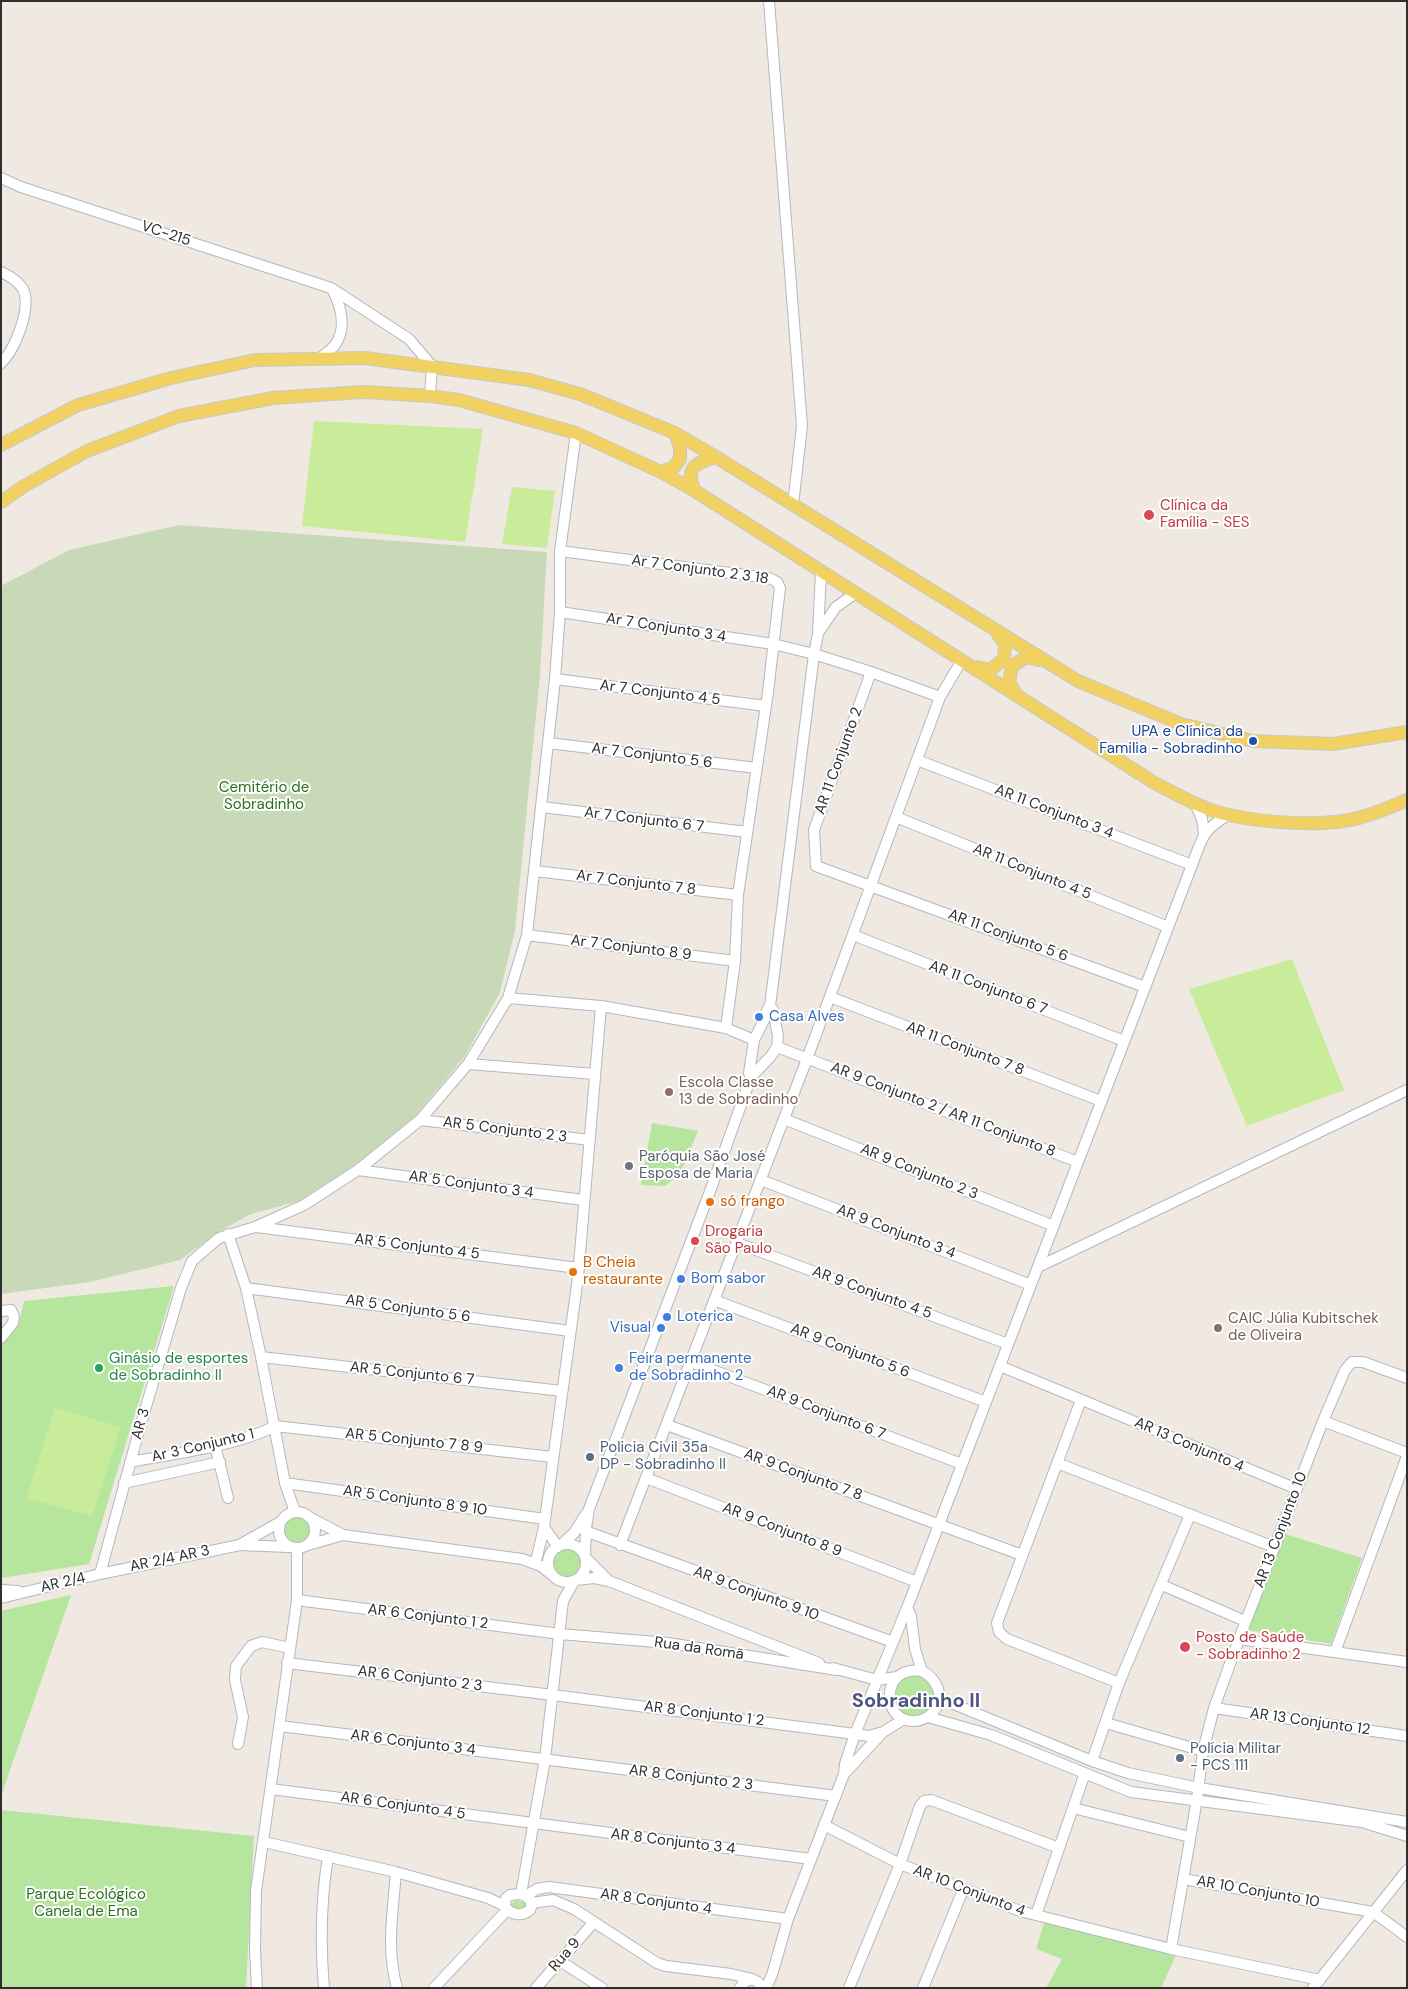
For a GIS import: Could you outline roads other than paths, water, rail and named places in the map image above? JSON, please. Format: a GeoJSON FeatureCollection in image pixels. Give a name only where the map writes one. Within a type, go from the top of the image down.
{"type":"FeatureCollection","features":[{"type":"Feature","properties":{"kind":"main road"},"geometry":{"type":"LineString","coordinates":[[1,445],[78,405],[171,378],[255,360],[365,358],[530,380],[580,394],[675,433],[1044,662],[1078,681],[1181,724],[1253,741],[1333,744],[1407,732]]}},
{"type":"Feature","properties":{"kind":"main road"},"geometry":{"type":"LineString","coordinates":[[1,502],[24,486],[86,451],[178,416],[273,398],[364,392],[460,400],[576,433],[661,472],[856,593],[1153,782],[1195,803],[1212,810],[1230,814],[1265,820],[1316,824],[1349,820],[1390,808],[1407,800]]}},
{"type":"Feature","properties":{"kind":"main road"},"geometry":{"type":"LineString","coordinates":[[661,472],[674,467],[680,459],[680,448],[675,433]]}},
{"type":"Feature","properties":{"kind":"main road"},"geometry":{"type":"LineString","coordinates":[[695,492],[690,480],[692,469],[701,461],[716,457]]}},
{"type":"Feature","properties":{"kind":"main road"},"geometry":{"type":"LineString","coordinates":[[1,493],[24,486]]}},
{"type":"Feature","properties":{"kind":"main road"},"geometry":{"type":"LineString","coordinates":[[967,663],[990,670],[1004,658],[1005,644],[995,631]]}},
{"type":"Feature","properties":{"kind":"main road"},"geometry":{"type":"LineString","coordinates":[[1016,696],[1009,682],[1012,666],[1026,657],[1044,662]]}},
{"type":"Feature","properties":{"kind":"street"},"geometry":{"type":"LineString","coordinates":[[769,1],[802,426],[793,505]]}},
{"type":"Feature","properties":{"kind":"street","name":"VC-215"},"geometry":{"type":"LineString","coordinates":[[1,178],[30,190],[331,288],[409,338],[432,366]]}},
{"type":"Feature","properties":{"kind":"street"},"geometry":{"type":"LineString","coordinates":[[1,272],[11,277],[22,289],[25,295],[25,309],[15,345],[9,356],[1,363]]}},
{"type":"Feature","properties":{"kind":"street"},"geometry":{"type":"LineString","coordinates":[[320,358],[335,344],[342,326],[340,307],[331,288]]}},
{"type":"Feature","properties":{"kind":"street"},"geometry":{"type":"LineString","coordinates":[[430,396],[432,366]]}},
{"type":"Feature","properties":{"kind":"street"},"geometry":{"type":"LineString","coordinates":[[255,1227],[304,1205],[358,1170],[420,1120],[468,1064],[508,998],[527,934],[535,871],[555,679],[560,612],[560,551],[576,433]]}},
{"type":"Feature","properties":{"kind":"street","name":"Ar 7 Conjunto 2 3 18"},"geometry":{"type":"LineString","coordinates":[[560,551],[769,578],[777,582],[780,588],[773,644]]}},
{"type":"Feature","properties":{"kind":"street"},"geometry":{"type":"LineString","coordinates":[[751,1077],[749,1073],[756,1036],[770,1006],[818,634],[821,572]]}},
{"type":"Feature","properties":{"kind":"street"},"geometry":{"type":"LineString","coordinates":[[818,634],[836,607],[856,593]]}},
{"type":"Feature","properties":{"kind":"street","name":"Ar 7 Conjunto 3 4"},"geometry":{"type":"LineString","coordinates":[[560,612],[773,644],[814,654],[871,672]]}},
{"type":"Feature","properties":{"kind":"street"},"geometry":{"type":"LineString","coordinates":[[726,1028],[735,961],[738,895],[766,706],[773,644]]}},
{"type":"Feature","properties":{"kind":"street"},"geometry":{"type":"LineString","coordinates":[[620,1545],[807,1059],[940,697],[967,663]]}},
{"type":"Feature","properties":{"kind":"street"},"geometry":{"type":"LineString","coordinates":[[871,672],[940,697]]}},
{"type":"Feature","properties":{"kind":"street","name":"AR 11 Conjunto 2"},"geometry":{"type":"LineString","coordinates":[[871,672],[814,830],[816,866],[871,886]]}},
{"type":"Feature","properties":{"kind":"street","name":"Ar 7 Conjunto 4 5"},"geometry":{"type":"LineString","coordinates":[[555,679],[766,706]]}},
{"type":"Feature","properties":{"kind":"street","name":"Ar 7 Conjunto 5 6"},"geometry":{"type":"LineString","coordinates":[[548,743],[757,768]]}},
{"type":"Feature","properties":{"kind":"street","name":"AR 11 Conjunto 3 4"},"geometry":{"type":"LineString","coordinates":[[917,760],[1192,865]]}},
{"type":"Feature","properties":{"kind":"street"},"geometry":{"type":"LineString","coordinates":[[1195,803],[1202,819],[1204,833]]}},
{"type":"Feature","properties":{"kind":"street","name":"Ar 7 Conjunto 6 7"},"geometry":{"type":"LineString","coordinates":[[542,807],[747,832]]}},
{"type":"Feature","properties":{"kind":"street"},"geometry":{"type":"LineString","coordinates":[[719,1974],[728,1978],[740,1988],[745,1982],[760,1984],[772,1975],[788,1919],[836,1796],[856,1734],[907,1608],[1204,833],[1230,814]]}},
{"type":"Feature","properties":{"kind":"street","name":"AR 11 Conjunto 4 5"},"geometry":{"type":"LineString","coordinates":[[896,817],[1168,927]]}},
{"type":"Feature","properties":{"kind":"street","name":"Ar 7 Conjunto 7 8"},"geometry":{"type":"LineString","coordinates":[[535,871],[738,895]]}},
{"type":"Feature","properties":{"kind":"street","name":"AR 11 Conjunto 5 6"},"geometry":{"type":"LineString","coordinates":[[871,886],[1145,987]]}},
{"type":"Feature","properties":{"kind":"street","name":"Ar 7 Conjunto 8 9"},"geometry":{"type":"LineString","coordinates":[[527,934],[735,961]]}},
{"type":"Feature","properties":{"kind":"street","name":"AR 11 Conjunto 6 7"},"geometry":{"type":"LineString","coordinates":[[853,935],[1124,1041]]}},
{"type":"Feature","properties":{"kind":"street"},"geometry":{"type":"LineString","coordinates":[[508,998],[601,1006],[726,1028],[756,1036],[768,1032],[777,1041]]}},
{"type":"Feature","properties":{"kind":"street","name":"AR 11 Conjunto 7 8"},"geometry":{"type":"LineString","coordinates":[[830,998],[1101,1102]]}},
{"type":"Feature","properties":{"kind":"street"},"geometry":{"type":"LineString","coordinates":[[537,1557],[544,1523],[578,1268],[601,1006]]}},
{"type":"Feature","properties":{"kind":"street"},"geometry":{"type":"LineString","coordinates":[[488,1931],[530,1910],[526,1898],[534,1824],[546,1759],[564,1599],[575,1580],[584,1573],[585,1531],[589,1509],[709,1194],[751,1077],[771,1056],[777,1041],[773,1010],[770,1006]]}},
{"type":"Feature","properties":{"kind":"street","name":"AR 9 Conjunto 2 / AR 11 Conjunto 8"},"geometry":{"type":"LineString","coordinates":[[777,1041],[807,1059],[1078,1162]]}},
{"type":"Feature","properties":{"kind":"street"},"geometry":{"type":"LineString","coordinates":[[752,1051],[762,1056],[771,1056]]}},
{"type":"Feature","properties":{"kind":"street"},"geometry":{"type":"LineString","coordinates":[[468,1064],[595,1074]]}},
{"type":"Feature","properties":{"kind":"street"},"geometry":{"type":"LineString","coordinates":[[1038,1267],[1407,1090]]}},
{"type":"Feature","properties":{"kind":"street","name":"AR 9 Conjunto 2 3"},"geometry":{"type":"LineString","coordinates":[[784,1119],[1054,1226]]}},
{"type":"Feature","properties":{"kind":"street","name":"AR 5 Conjunto 2 3"},"geometry":{"type":"LineString","coordinates":[[420,1120],[590,1140]]}},
{"type":"Feature","properties":{"kind":"street","name":"AR 5 Conjunto 3 4"},"geometry":{"type":"LineString","coordinates":[[358,1170],[583,1200]]}},
{"type":"Feature","properties":{"kind":"street","name":"AR 9 Conjunto 3 4"},"geometry":{"type":"LineString","coordinates":[[761,1180],[1031,1285]]}},
{"type":"Feature","properties":{"kind":"street","name":"AR 3"},"geometry":{"type":"LineString","coordinates":[[100,1574],[124,1483],[181,1288],[192,1261],[219,1238],[255,1227]]}},
{"type":"Feature","properties":{"kind":"street","name":"AR 5 Conjunto 4 5"},"geometry":{"type":"LineString","coordinates":[[255,1227],[578,1268]]}},
{"type":"Feature","properties":{"kind":"street"},"geometry":{"type":"LineString","coordinates":[[228,1234],[246,1288],[285,1483],[295,1512]]}},
{"type":"Feature","properties":{"kind":"street","name":"AR 9 Conjunto 4 5"},"geometry":{"type":"LineString","coordinates":[[736,1242],[1008,1344]]}},
{"type":"Feature","properties":{"kind":"street","name":"AR 5 Conjunto 5 6"},"geometry":{"type":"LineString","coordinates":[[246,1288],[570,1331]]}},
{"type":"Feature","properties":{"kind":"street","name":"AR 9 Conjunto 5 6"},"geometry":{"type":"LineString","coordinates":[[714,1300],[986,1402]]}},
{"type":"Feature","properties":{"kind":"street"},"geometry":{"type":"LineString","coordinates":[[1,1311],[11,1310],[14,1316],[13,1324],[1,1338]]}},
{"type":"Feature","properties":{"kind":"street","name":"AR 5 Conjunto 6 7"},"geometry":{"type":"LineString","coordinates":[[261,1357],[562,1391]]}},
{"type":"Feature","properties":{"kind":"street","name":"AR 9 Conjunto 6 7"},"geometry":{"type":"LineString","coordinates":[[691,1362],[962,1464]]}},
{"type":"Feature","properties":{"kind":"street","name":"AR 13 Conjunto 10"},"geometry":{"type":"LineString","coordinates":[[1183,1879],[1204,1751],[1214,1708],[1245,1621],[1345,1370],[1352,1362],[1363,1362],[1407,1378]]}},
{"type":"Feature","properties":{"kind":"street","name":"AR 13 Conjunto 4"},"geometry":{"type":"LineString","coordinates":[[1000,1366],[1297,1490]]}},
{"type":"Feature","properties":{"kind":"street"},"geometry":{"type":"LineString","coordinates":[[1081,1400],[997,1623],[999,1632],[1007,1639],[1119,1683]]}},
{"type":"Feature","properties":{"kind":"street"},"geometry":{"type":"LineString","coordinates":[[1324,1421],[1407,1455],[1335,1652]]}},
{"type":"Feature","properties":{"kind":"street","name":"AR 9 Conjunto 7 8"},"geometry":{"type":"LineString","coordinates":[[667,1425],[1022,1555]]}},
{"type":"Feature","properties":{"kind":"street","name":"Ar 3 Conjunto 1"},"geometry":{"type":"LineString","coordinates":[[130,1462],[216,1445],[256,1434],[275,1426]]}},
{"type":"Feature","properties":{"kind":"street","name":"AR 5 Conjunto 7 8 9"},"geometry":{"type":"LineString","coordinates":[[275,1426],[553,1457]]}},
{"type":"Feature","properties":{"kind":"street"},"geometry":{"type":"LineString","coordinates":[[216,1445],[228,1498]]}},
{"type":"Feature","properties":{"kind":"street"},"geometry":{"type":"LineString","coordinates":[[124,1483],[220,1462]]}},
{"type":"Feature","properties":{"kind":"street"},"geometry":{"type":"LineString","coordinates":[[1057,1463],[1274,1548]]}},
{"type":"Feature","properties":{"kind":"street","name":"AR 9 Conjunto 8 9"},"geometry":{"type":"LineString","coordinates":[[646,1478],[917,1582]]}},
{"type":"Feature","properties":{"kind":"street","name":"AR 5 Conjunto 8 9 10"},"geometry":{"type":"LineString","coordinates":[[285,1483],[544,1523]]}},
{"type":"Feature","properties":{"kind":"street"},"geometry":{"type":"LineString","coordinates":[[564,1599],[548,1564],[557,1548],[574,1533],[589,1509]]}},
{"type":"Feature","properties":{"kind":"street"},"geometry":{"type":"LineString","coordinates":[[240,1545],[280,1522],[284,1517],[295,1512],[302,1513],[343,1535],[522,1559],[541,1566],[560,1581],[594,1578],[609,1581],[837,1670],[877,1680],[897,1677],[909,1671],[922,1671]]}},
{"type":"Feature","properties":{"kind":"street"},"geometry":{"type":"LineString","coordinates":[[1092,1761],[1119,1683],[1190,1515]]}},
{"type":"Feature","properties":{"kind":"street"},"geometry":{"type":"LineString","coordinates":[[297,1547],[314,1536],[313,1522],[309,1517]]}},
{"type":"Feature","properties":{"kind":"street"},"geometry":{"type":"LineString","coordinates":[[280,1522],[278,1533],[280,1539],[297,1547]]}},
{"type":"Feature","properties":{"kind":"street"},"geometry":{"type":"LineString","coordinates":[[544,1523],[557,1548]]}},
{"type":"Feature","properties":{"kind":"street","name":"AR 9 Conjunto 9 10"},"geometry":{"type":"LineString","coordinates":[[585,1531],[893,1642]]}},
{"type":"Feature","properties":{"kind":"street"},"geometry":{"type":"LineString","coordinates":[[240,1545],[297,1547],[343,1535]]}},
{"type":"Feature","properties":{"kind":"street","name":"AR 2/4 AR 3"},"geometry":{"type":"LineString","coordinates":[[100,1574],[240,1545]]}},
{"type":"Feature","properties":{"kind":"street"},"geometry":{"type":"LineString","coordinates":[[522,1559],[537,1557],[557,1548],[572,1545],[578,1547],[585,1557],[609,1581]]}},
{"type":"Feature","properties":{"kind":"street"},"geometry":{"type":"LineString","coordinates":[[257,1988],[255,1950],[256,1891],[297,1600],[297,1547]]}},
{"type":"Feature","properties":{"kind":"street","name":"AR 2/4"},"geometry":{"type":"LineString","coordinates":[[1,1598],[100,1574]]}},
{"type":"Feature","properties":{"kind":"street"},"geometry":{"type":"LineString","coordinates":[[1162,1585],[1245,1621]]}},
{"type":"Feature","properties":{"kind":"street"},"geometry":{"type":"LineString","coordinates":[[1,1590],[26,1592]]}},
{"type":"Feature","properties":{"kind":"street","name":"AR 6 Conjunto 1 2"},"geometry":{"type":"LineString","coordinates":[[297,1600],[560,1634]]}},
{"type":"Feature","properties":{"kind":"street"},"geometry":{"type":"LineString","coordinates":[[907,1608],[911,1616],[915,1650],[922,1671],[935,1681],[939,1689],[940,1698],[938,1705],[928,1717]]}},
{"type":"Feature","properties":{"kind":"street","name":"Rua da Romã"},"geometry":{"type":"LineString","coordinates":[[560,1634],[668,1643],[837,1670]]}},
{"type":"Feature","properties":{"kind":"street"},"geometry":{"type":"LineString","coordinates":[[1239,1639],[1407,1662]]}},
{"type":"Feature","properties":{"kind":"street"},"geometry":{"type":"LineString","coordinates":[[238,1744],[243,1717],[235,1680],[236,1666],[251,1646],[262,1642],[290,1648]]}},
{"type":"Feature","properties":{"kind":"street","name":"AR 6 Conjunto 2 3"},"geometry":{"type":"LineString","coordinates":[[288,1663],[553,1695]]}},
{"type":"Feature","properties":{"kind":"street"},"geometry":{"type":"LineString","coordinates":[[889,1700],[890,1687],[897,1677]]}},
{"type":"Feature","properties":{"kind":"street"},"geometry":{"type":"LineString","coordinates":[[877,1680],[894,1712],[904,1719],[912,1721],[928,1717],[991,1735],[1131,1792],[1362,1822],[1407,1836]]}},
{"type":"Feature","properties":{"kind":"street","name":"AR 8 Conjunto 1 2"},"geometry":{"type":"LineString","coordinates":[[553,1695],[869,1736],[883,1732]]}},
{"type":"Feature","properties":{"kind":"street"},"geometry":{"type":"LineString","coordinates":[[940,1698],[1092,1761],[1128,1773],[1199,1788],[1407,1822]]}},
{"type":"Feature","properties":{"kind":"street","name":"AR 13 Conjunto 12"},"geometry":{"type":"LineString","coordinates":[[1214,1708],[1407,1736]]}},
{"type":"Feature","properties":{"kind":"street"},"geometry":{"type":"LineString","coordinates":[[844,1774],[883,1732],[904,1719]]}},
{"type":"Feature","properties":{"kind":"street"},"geometry":{"type":"LineString","coordinates":[[1106,1723],[1204,1751]]}},
{"type":"Feature","properties":{"kind":"street","name":"AR 6 Conjunto 3 4"},"geometry":{"type":"LineString","coordinates":[[280,1726],[546,1759]]}},
{"type":"Feature","properties":{"kind":"street","name":"AR 8 Conjunto 2 3"},"geometry":{"type":"LineString","coordinates":[[546,1759],[836,1796]]}},
{"type":"Feature","properties":{"kind":"street","name":"AR 10 Conjunto 4"},"geometry":{"type":"LineString","coordinates":[[1059,1848],[931,1800],[924,1801],[920,1806],[900,1864],[963,1890],[1036,1915],[1085,1773]]}},
{"type":"Feature","properties":{"kind":"street","name":"AR 6 Conjunto 4 5"},"geometry":{"type":"LineString","coordinates":[[271,1789],[534,1824]]}},
{"type":"Feature","properties":{"kind":"street"},"geometry":{"type":"LineString","coordinates":[[1073,1808],[1190,1837]]}},
{"type":"Feature","properties":{"kind":"street","name":"AR 8 Conjunto 3 4"},"geometry":{"type":"LineString","coordinates":[[534,1824],[811,1859]]}},
{"type":"Feature","properties":{"kind":"street"},"geometry":{"type":"LineString","coordinates":[[824,1825],[900,1864],[849,1988]]}},
{"type":"Feature","properties":{"kind":"street"},"geometry":{"type":"LineString","coordinates":[[264,1842],[396,1872],[488,1898],[511,1913],[520,1914]]}},
{"type":"Feature","properties":{"kind":"street"},"geometry":{"type":"LineString","coordinates":[[324,1988],[321,1951],[322,1891],[328,1856]]}},
{"type":"Feature","properties":{"kind":"street"},"geometry":{"type":"LineString","coordinates":[[1036,1915],[1316,1984],[1407,1870]]}},
{"type":"Feature","properties":{"kind":"street"},"geometry":{"type":"LineString","coordinates":[[396,1872],[390,1941],[393,1974],[397,1988]]}},
{"type":"Feature","properties":{"kind":"street","name":"AR 10 Conjunto 10"},"geometry":{"type":"LineString","coordinates":[[1171,1949],[1183,1879],[1373,1912]]}},
{"type":"Feature","properties":{"kind":"street","name":"AR 8 Conjunto 4"},"geometry":{"type":"LineString","coordinates":[[526,1898],[536,1889],[549,1887],[788,1919]]}},
{"type":"Feature","properties":{"kind":"street"},"geometry":{"type":"LineString","coordinates":[[922,1988],[963,1890]]}},
{"type":"Feature","properties":{"kind":"street"},"geometry":{"type":"LineString","coordinates":[[434,1988],[488,1931],[506,1908],[506,1898],[510,1896]]}},
{"type":"Feature","properties":{"kind":"street"},"geometry":{"type":"LineString","coordinates":[[488,1898],[510,1896],[552,1900],[574,1909],[657,1963],[719,1974],[731,1974],[760,1984]]}},
{"type":"Feature","properties":{"kind":"street"},"geometry":{"type":"LineString","coordinates":[[1373,1912],[1407,1937]]}},
{"type":"Feature","properties":{"kind":"street","name":"Rua 9"},"geometry":{"type":"LineString","coordinates":[[536,1988],[594,1922]]}},
{"type":"Feature","properties":{"kind":"street"},"geometry":{"type":"LineString","coordinates":[[560,1961],[602,1988]]}},
{"type":"Feature","properties":{"kind":"place","name":"Clínica da Família - SES"},"geometry":{"type":"Point","coordinates":[1149,515]}},
{"type":"Feature","properties":{"kind":"place","name":"UPA e Clínica da Familia - Sobradinho"},"geometry":{"type":"Point","coordinates":[1253,741]}},
{"type":"Feature","properties":{"kind":"place","name":"Casa Alves"},"geometry":{"type":"Point","coordinates":[759,1017]}},
{"type":"Feature","properties":{"kind":"place","name":"Escola Classe 13 de Sobradinho"},"geometry":{"type":"Point","coordinates":[669,1092]}},
{"type":"Feature","properties":{"kind":"place","name":"Paróquia São José Esposa de Maria"},"geometry":{"type":"Point","coordinates":[629,1166]}},
{"type":"Feature","properties":{"kind":"place","name":"só frango"},"geometry":{"type":"Point","coordinates":[710,1202]}},
{"type":"Feature","properties":{"kind":"place","name":"Drogaria São Paulo"},"geometry":{"type":"Point","coordinates":[695,1241]}},
{"type":"Feature","properties":{"kind":"place","name":"B Cheia restaurante"},"geometry":{"type":"Point","coordinates":[573,1272]}},
{"type":"Feature","properties":{"kind":"place","name":"Bom sabor"},"geometry":{"type":"Point","coordinates":[681,1279]}},
{"type":"Feature","properties":{"kind":"place","name":"Loterica"},"geometry":{"type":"Point","coordinates":[667,1317]}},
{"type":"Feature","properties":{"kind":"place","name":"Visual"},"geometry":{"type":"Point","coordinates":[661,1328]}},
{"type":"Feature","properties":{"kind":"place","name":"CAIC Júlia Kubitschek de Oliveira"},"geometry":{"type":"Point","coordinates":[1218,1328]}},
{"type":"Feature","properties":{"kind":"place","name":"Ginásio de esportes de Sobradinho II"},"geometry":{"type":"Point","coordinates":[99,1368]}},
{"type":"Feature","properties":{"kind":"place","name":"Feira permanente de Sobradinho 2"},"geometry":{"type":"Point","coordinates":[619,1368]}},
{"type":"Feature","properties":{"kind":"place","name":"Policia Civil 35a DP - Sobradinho II"},"geometry":{"type":"Point","coordinates":[590,1457]}},
{"type":"Feature","properties":{"kind":"place","name":"Posto de Saúde - Sobradinho 2"},"geometry":{"type":"Point","coordinates":[1185,1647]}},
{"type":"Feature","properties":{"kind":"place","name":"Polícia Militar - PCS 111"},"geometry":{"type":"Point","coordinates":[1180,1758]}},
{"type":"Feature","properties":{"kind":"district","name":"Sobradinho II"},"geometry":{"type":"Point","coordinates":[916,1702]}},
{"type":"Feature","properties":{"kind":"park label","name":"Cemitério de Sobradinho"},"geometry":{"type":"Point","coordinates":[264,796]}},
{"type":"Feature","properties":{"kind":"park label","name":"Parque Ecológico Canela de Ema"},"geometry":{"type":"Point","coordinates":[86,1904]}}]}
